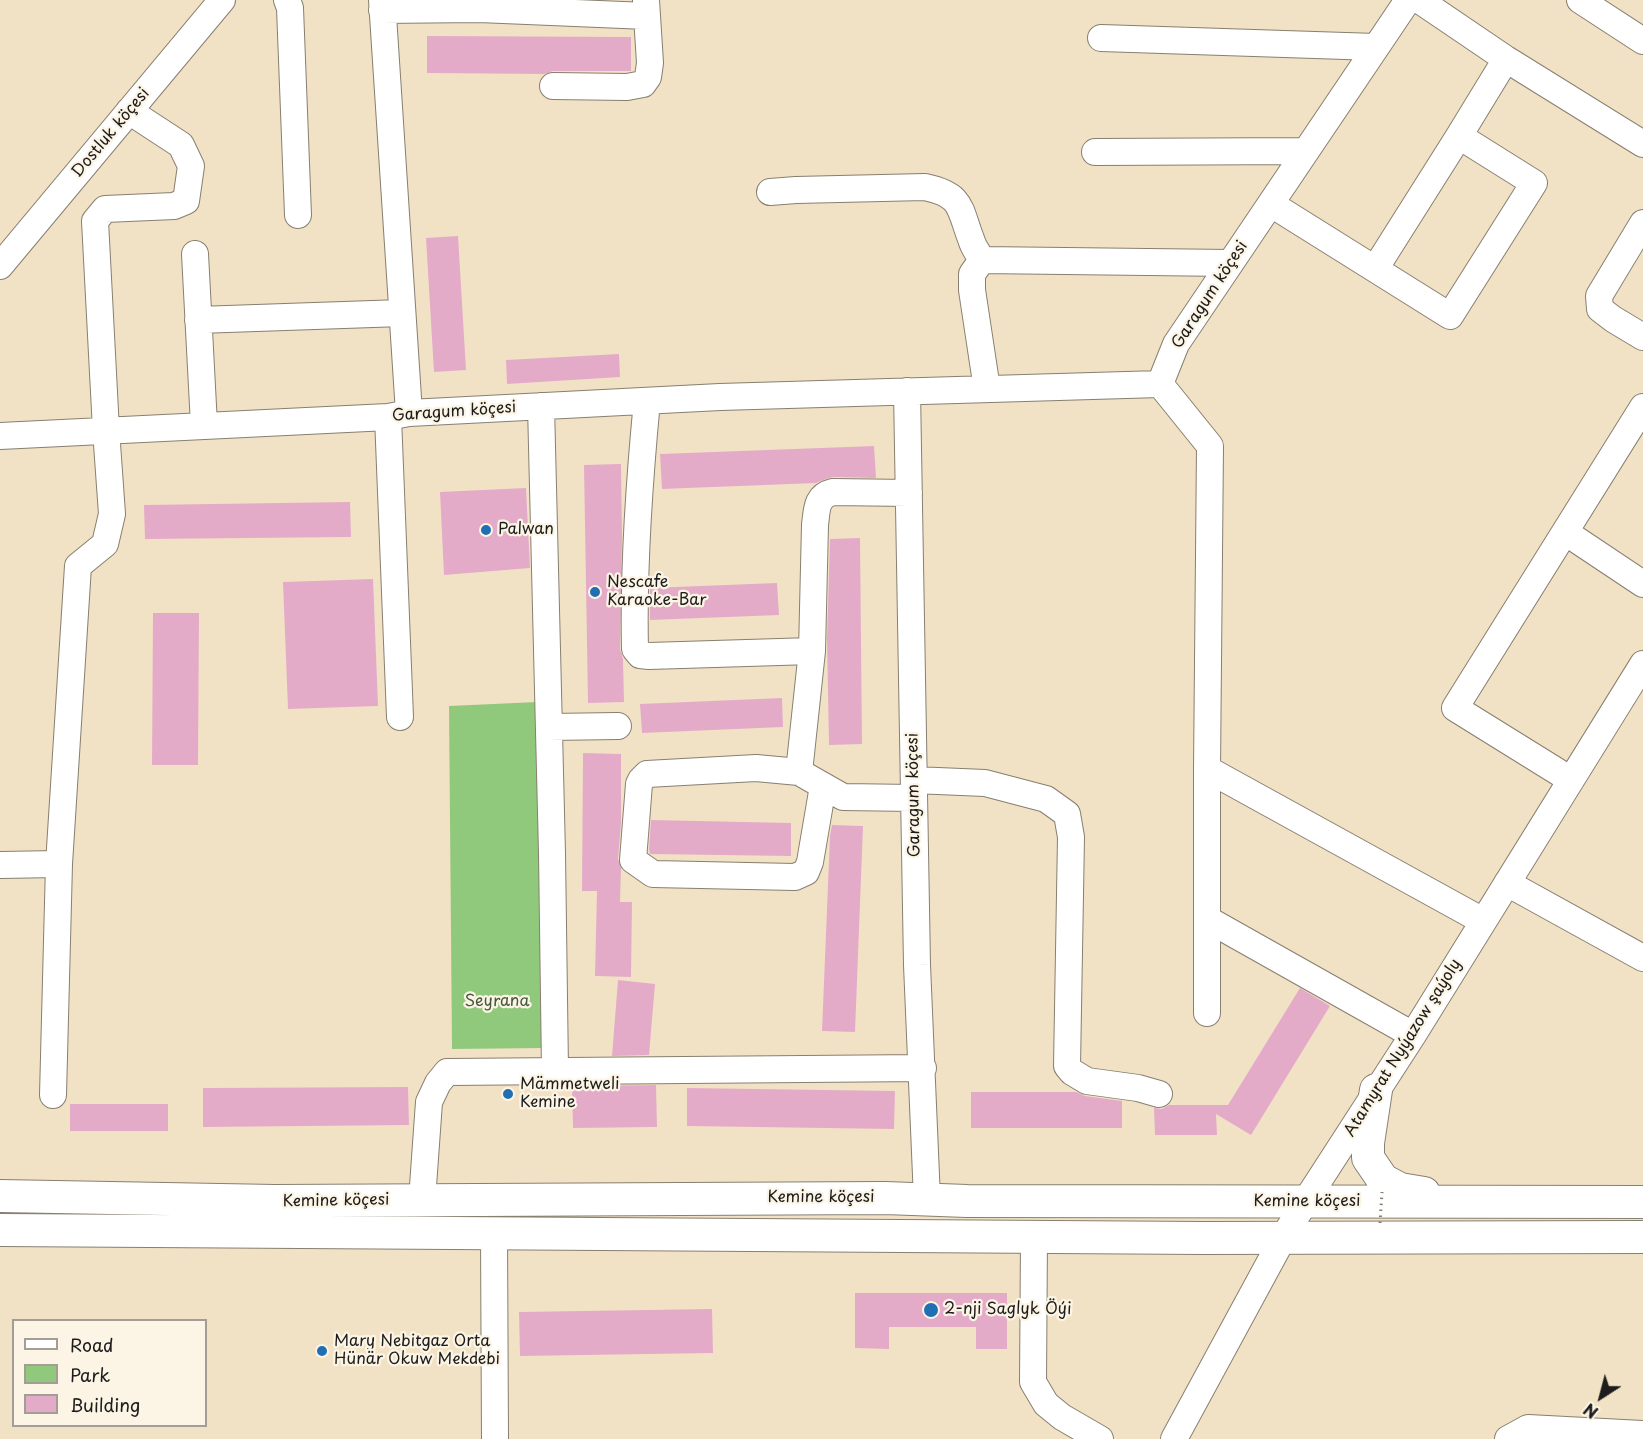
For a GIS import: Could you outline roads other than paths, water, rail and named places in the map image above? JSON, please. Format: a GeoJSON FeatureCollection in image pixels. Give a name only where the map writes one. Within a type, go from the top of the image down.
{"type":"FeatureCollection","features":[{"type":"Feature","properties":{"kind":"main road"},"geometry":{"type":"LineString","coordinates":[[1376,1090],[1368,1158],[1383,1180],[1400,1189],[1460,1202]]}},
{"type":"Feature","properties":{"kind":"main road","name":"Kemine köçesi"},"geometry":{"type":"LineString","coordinates":[[0,1196],[275,1201],[873,1198],[990,1201],[1643,1202]]}},
{"type":"Feature","properties":{"kind":"main road"},"geometry":{"type":"LineString","coordinates":[[927,1199],[928,1236]]}},
{"type":"Feature","properties":{"kind":"main road"},"geometry":{"type":"LineString","coordinates":[[491,1200],[494,1233]]}},
{"type":"Feature","properties":{"kind":"main road","name":"Kemine köçesi"},"geometry":{"type":"LineString","coordinates":[[0,1230],[1034,1237],[1643,1237]]}},
{"type":"Feature","properties":{"kind":"street","name":"Dostluk köçesi"},"geometry":{"type":"LineString","coordinates":[[0,266],[222,0]]}},
{"type":"Feature","properties":{"kind":"street"},"geometry":{"type":"LineString","coordinates":[[287,0],[290,8],[298,215]]}},
{"type":"Feature","properties":{"kind":"street","name":"Garagum köçesi"},"geometry":{"type":"LineString","coordinates":[[0,436],[647,401],[1160,384],[1176,344],[1408,0]]}},
{"type":"Feature","properties":{"kind":"street"},"geometry":{"type":"LineString","coordinates":[[1419,0],[1506,59],[1643,144]]}},
{"type":"Feature","properties":{"kind":"street"},"geometry":{"type":"LineString","coordinates":[[1580,0],[1643,41]]}},
{"type":"Feature","properties":{"kind":"street"},"geometry":{"type":"LineString","coordinates":[[400,717],[398,415],[402,313],[382,5],[647,8],[650,63],[648,77],[643,84],[627,87],[553,86]]}},
{"type":"Feature","properties":{"kind":"street"},"geometry":{"type":"LineString","coordinates":[[1101,38],[1376,47]]}},
{"type":"Feature","properties":{"kind":"street"},"geometry":{"type":"LineString","coordinates":[[1375,269],[1506,59]]}},
{"type":"Feature","properties":{"kind":"street"},"geometry":{"type":"LineString","coordinates":[[53,1095],[59,864],[78,566],[105,544],[112,514],[95,221],[105,209],[174,206],[186,201],[191,166],[181,145],[129,111]]}},
{"type":"Feature","properties":{"kind":"street"},"geometry":{"type":"LineString","coordinates":[[1271,204],[1450,316],[1534,183],[1460,136]]}},
{"type":"Feature","properties":{"kind":"street"},"geometry":{"type":"LineString","coordinates":[[1095,152],[1306,151]]}},
{"type":"Feature","properties":{"kind":"street"},"geometry":{"type":"LineString","coordinates":[[770,192],[925,187],[939,190],[958,203],[971,241],[982,260]]}},
{"type":"Feature","properties":{"kind":"street"},"geometry":{"type":"LineString","coordinates":[[1643,223],[1599,296],[1600,309],[1643,337]]}},
{"type":"Feature","properties":{"kind":"street"},"geometry":{"type":"LineString","coordinates":[[195,254],[204,425]]}},
{"type":"Feature","properties":{"kind":"street"},"geometry":{"type":"LineString","coordinates":[[982,260],[1230,263]]}},
{"type":"Feature","properties":{"kind":"street"},"geometry":{"type":"LineString","coordinates":[[982,260],[972,274],[972,290],[987,389]]}},
{"type":"Feature","properties":{"kind":"street"},"geometry":{"type":"LineString","coordinates":[[198,320],[402,313]]}},
{"type":"Feature","properties":{"kind":"street"},"geometry":{"type":"LineString","coordinates":[[1160,384],[1210,446],[1207,1013]]}},
{"type":"Feature","properties":{"kind":"street","name":"Garagum köçesi"},"geometry":{"type":"LineString","coordinates":[[907,391],[917,964],[927,1199]]}},
{"type":"Feature","properties":{"kind":"street"},"geometry":{"type":"LineString","coordinates":[[647,401],[639,483],[634,574],[634,649],[640,655],[649,656],[812,651]]}},
{"type":"Feature","properties":{"kind":"street"},"geometry":{"type":"LineString","coordinates":[[541,406],[555,1070]]}},
{"type":"Feature","properties":{"kind":"street"},"geometry":{"type":"LineString","coordinates":[[1570,780],[1455,708],[1643,407]]}},
{"type":"Feature","properties":{"kind":"street"},"geometry":{"type":"LineString","coordinates":[[799,772],[812,651],[815,525],[818,504],[825,494],[847,491],[909,493]]}},
{"type":"Feature","properties":{"kind":"street"},"geometry":{"type":"LineString","coordinates":[[1565,532],[1643,584]]}},
{"type":"Feature","properties":{"kind":"street","name":"Atamyrat Nyýazow şaýoly"},"geometry":{"type":"LineString","coordinates":[[1174,1439],[1283,1238],[1413,1035],[1643,664]]}},
{"type":"Feature","properties":{"kind":"street"},"geometry":{"type":"LineString","coordinates":[[549,727],[618,726]]}},
{"type":"Feature","properties":{"kind":"street"},"geometry":{"type":"LineString","coordinates":[[823,786],[810,862],[806,872],[795,877],[653,874],[633,860],[639,784],[647,774],[756,768],[799,772],[843,797],[985,783],[1046,799],[1067,814],[1071,837],[1066,1066],[1087,1081],[1138,1088],[1159,1094]]}},
{"type":"Feature","properties":{"kind":"street"},"geometry":{"type":"LineString","coordinates":[[1208,769],[1483,921]]}},
{"type":"Feature","properties":{"kind":"street"},"geometry":{"type":"LineString","coordinates":[[0,865],[59,864]]}},
{"type":"Feature","properties":{"kind":"street"},"geometry":{"type":"LineString","coordinates":[[1507,883],[1643,958]]}},
{"type":"Feature","properties":{"kind":"street"},"geometry":{"type":"LineString","coordinates":[[1207,919],[1413,1035]]}},
{"type":"Feature","properties":{"kind":"street"},"geometry":{"type":"LineString","coordinates":[[422,1200],[429,1102],[438,1083],[447,1072],[922,1068]]}},
{"type":"Feature","properties":{"kind":"street"},"geometry":{"type":"LineString","coordinates":[[494,1233],[495,1439]]}},
{"type":"Feature","properties":{"kind":"street"},"geometry":{"type":"LineString","coordinates":[[1034,1237],[1033,1382],[1046,1404],[1062,1417],[1100,1439]]}},
{"type":"Feature","properties":{"kind":"street"},"geometry":{"type":"LineString","coordinates":[[1508,1439],[1528,1428],[1643,1434]]}},
{"type":"Feature","properties":{"kind":"place","name":"Palwan"},"geometry":{"type":"Point","coordinates":[486,530]}},
{"type":"Feature","properties":{"kind":"place","name":"Nescafe Karaoke-Bar"},"geometry":{"type":"Point","coordinates":[595,592]}},
{"type":"Feature","properties":{"kind":"place","name":"Mämmetweli Kemine"},"geometry":{"type":"Point","coordinates":[508,1094]}},
{"type":"Feature","properties":{"kind":"place","name":"2-nji Saglyk Öýi"},"geometry":{"type":"Point","coordinates":[931,1310]}},
{"type":"Feature","properties":{"kind":"place","name":"Mary Nebitgaz Orta Hünär Okuw Mekdebi"},"geometry":{"type":"Point","coordinates":[322,1351]}},
{"type":"Feature","properties":{"kind":"park label","name":"Seyrana"},"geometry":{"type":"Point","coordinates":[497,1002]}}]}
